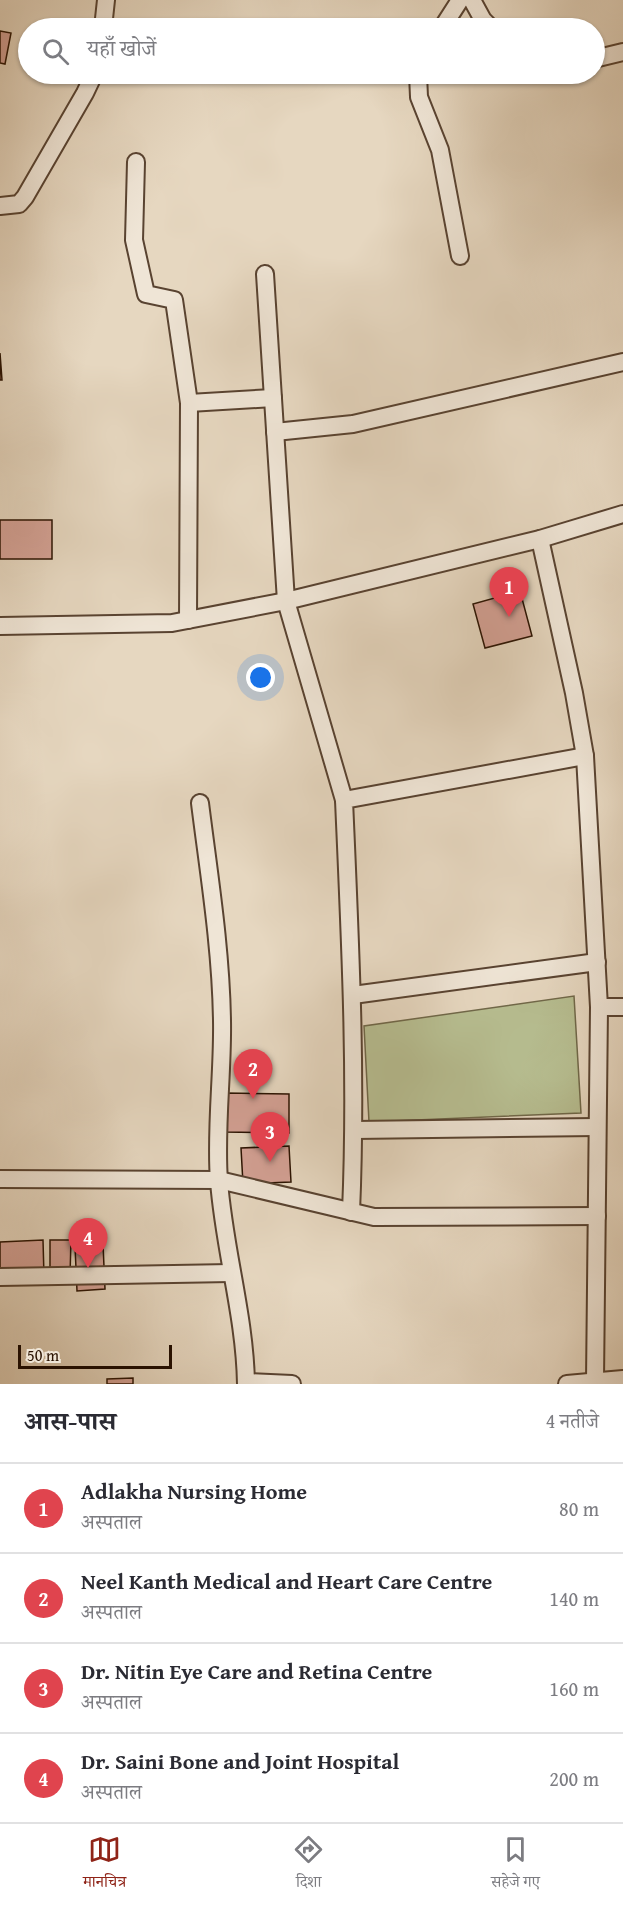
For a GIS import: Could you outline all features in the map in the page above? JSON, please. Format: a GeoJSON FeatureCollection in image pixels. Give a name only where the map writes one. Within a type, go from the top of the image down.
{"type":"FeatureCollection","features":[{"type":"Feature","properties":{"kind":"street"},"geometry":{"type":"LineString","coordinates":[[104,18],[106,0]]}},
{"type":"Feature","properties":{"kind":"street"},"geometry":{"type":"LineString","coordinates":[[448,18],[460,0]]}},
{"type":"Feature","properties":{"kind":"street"},"geometry":{"type":"LineString","coordinates":[[472,0],[482,18]]}},
{"type":"Feature","properties":{"kind":"street"},"geometry":{"type":"LineString","coordinates":[[605,56],[623,52]]}},
{"type":"Feature","properties":{"kind":"street"},"geometry":{"type":"LineString","coordinates":[[0,206],[19,204],[25,197],[89,84]]}},
{"type":"Feature","properties":{"kind":"street"},"geometry":{"type":"LineString","coordinates":[[418,84],[419,96],[440,150],[460,256]]}},
{"type":"Feature","properties":{"kind":"street"},"geometry":{"type":"LineString","coordinates":[[136,162],[134,240],[146,294],[174,300],[189,403],[188,620]]}},
{"type":"Feature","properties":{"kind":"street"},"geometry":{"type":"LineString","coordinates":[[265,274],[286,601],[344,800],[353,994],[355,1130],[351,1212]]}},
{"type":"Feature","properties":{"kind":"street"},"geometry":{"type":"LineString","coordinates":[[275,432],[353,424],[623,362]]}},
{"type":"Feature","properties":{"kind":"street"},"geometry":{"type":"LineString","coordinates":[[189,403],[273,398]]}},
{"type":"Feature","properties":{"kind":"street"},"geometry":{"type":"LineString","coordinates":[[0,626],[172,623],[286,601],[540,539],[623,514]]}},
{"type":"Feature","properties":{"kind":"street"},"geometry":{"type":"LineString","coordinates":[[540,539],[574,693],[585,756],[599,1007],[595,1381]]}},
{"type":"Feature","properties":{"kind":"street"},"geometry":{"type":"LineString","coordinates":[[344,800],[585,756]]}},
{"type":"Feature","properties":{"kind":"street"},"geometry":{"type":"LineString","coordinates":[[200,803],[221,989],[219,1180],[231,1273],[244,1343],[246,1383],[292,1384]]}},
{"type":"Feature","properties":{"kind":"street"},"geometry":{"type":"LineString","coordinates":[[353,994],[597,962]]}},
{"type":"Feature","properties":{"kind":"street"},"geometry":{"type":"LineString","coordinates":[[599,1007],[623,1007]]}},
{"type":"Feature","properties":{"kind":"street"},"geometry":{"type":"LineString","coordinates":[[355,1130],[597,1126]]}},
{"type":"Feature","properties":{"kind":"street"},"geometry":{"type":"LineString","coordinates":[[0,1179],[219,1180],[374,1216],[597,1216]]}},
{"type":"Feature","properties":{"kind":"street"},"geometry":{"type":"LineString","coordinates":[[0,1277],[231,1273]]}},
{"type":"Feature","properties":{"kind":"street"},"geometry":{"type":"LineString","coordinates":[[567,1384],[623,1379]]}},
{"type":"Feature","properties":{"kind":"green space"},"geometry":{"type":"Polygon","coordinates":[[[574,996],[581,1113],[369,1122],[364,1026],[574,996]]]}},
{"type":"Feature","properties":{"kind":"building"},"geometry":{"type":"Polygon","coordinates":[[[0,31],[11,33],[5,64],[0,63],[0,31]]]}},
{"type":"Feature","properties":{"kind":"building"},"geometry":{"type":"Polygon","coordinates":[[[0,353],[2,380],[0,380],[0,353]]]}},
{"type":"Feature","properties":{"kind":"building"},"geometry":{"type":"Polygon","coordinates":[[[0,520],[52,520],[52,559],[0,559],[0,520]]]}},
{"type":"Feature","properties":{"kind":"building"},"geometry":{"type":"Polygon","coordinates":[[[520,591],[532,636],[485,648],[473,604],[520,591]]]}},
{"type":"Feature","properties":{"kind":"building"},"geometry":{"type":"Polygon","coordinates":[[[225,1093],[289,1094],[289,1133],[225,1132],[225,1093]]]}},
{"type":"Feature","properties":{"kind":"building"},"geometry":{"type":"Polygon","coordinates":[[[289,1146],[291,1182],[243,1184],[241,1148],[289,1146]]]}},
{"type":"Feature","properties":{"kind":"building"},"geometry":{"type":"Polygon","coordinates":[[[43,1240],[44,1276],[0,1278],[0,1242],[43,1240]]]}},
{"type":"Feature","properties":{"kind":"building"},"geometry":{"type":"Polygon","coordinates":[[[50,1240],[71,1240],[70,1275],[50,1274],[50,1240]]]}},
{"type":"Feature","properties":{"kind":"building"},"geometry":{"type":"Polygon","coordinates":[[[103,1244],[105,1289],[77,1291],[75,1246],[103,1244]]]}},
{"type":"Feature","properties":{"kind":"building"},"geometry":{"type":"Polygon","coordinates":[[[133,1378],[133,1384],[107,1384],[107,1379],[133,1378]]]}},
{"type":"Feature","properties":{"kind":"place","name":"Adlakha Nursing Home"},"geometry":{"type":"Point","coordinates":[509,617]}},
{"type":"Feature","properties":{"kind":"place","name":"Neel Kanth Medical and Heart Care Centre"},"geometry":{"type":"Point","coordinates":[253,1099]}},
{"type":"Feature","properties":{"kind":"place","name":"Dr. Nitin Eye Care and Retina Centre"},"geometry":{"type":"Point","coordinates":[270,1162]}},
{"type":"Feature","properties":{"kind":"place","name":"Dr. Saini Bone and Joint Hospital"},"geometry":{"type":"Point","coordinates":[88,1268]}}]}
